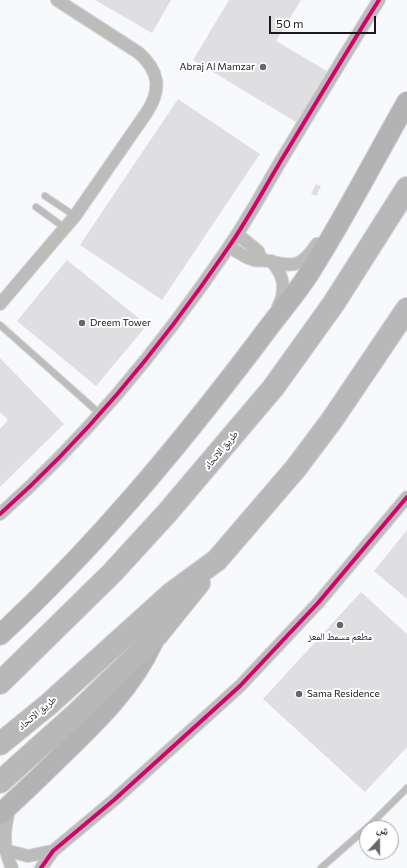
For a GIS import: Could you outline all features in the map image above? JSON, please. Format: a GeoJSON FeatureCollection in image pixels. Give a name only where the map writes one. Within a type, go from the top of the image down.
{"type":"FeatureCollection","features":[{"type":"Feature","properties":{"kind":"highway","name":"طريق الاتحاد"},"geometry":{"type":"LineString","coordinates":[[0,683],[112,573],[167,513],[273,388],[334,303],[406,189]]}},
{"type":"Feature","properties":{"kind":"highway","name":"طريق الاتحاد"},"geometry":{"type":"LineString","coordinates":[[0,744],[49,704],[172,593],[217,560],[296,468],[332,420],[391,335],[407,309]]}},
{"type":"Feature","properties":{"kind":"highway"},"geometry":{"type":"LineString","coordinates":[[391,335],[407,317]]}},
{"type":"Feature","properties":{"kind":"highway"},"geometry":{"type":"LineString","coordinates":[[0,782],[75,715],[157,635],[217,560]]}},
{"type":"Feature","properties":{"kind":"highway"},"geometry":{"type":"LineString","coordinates":[[0,663],[56,628]]}},
{"type":"Feature","properties":{"kind":"main road"},"geometry":{"type":"LineString","coordinates":[[0,635],[113,521],[173,451],[293,297],[340,222],[407,102]]}},
{"type":"Feature","properties":{"kind":"main road"},"geometry":{"type":"LineString","coordinates":[[5,810],[112,706],[141,666],[157,635]]}},
{"type":"Feature","properties":{"kind":"street"},"geometry":{"type":"LineString","coordinates":[[0,304],[75,216],[147,112],[154,100],[157,87],[155,74],[149,62],[139,53],[57,0]]}},
{"type":"Feature","properties":{"kind":"street"},"geometry":{"type":"LineString","coordinates":[[0,514],[41,474],[99,413],[167,332],[229,247],[379,0]]}},
{"type":"Feature","properties":{"kind":"street"},"geometry":{"type":"LineString","coordinates":[[229,247],[252,259],[267,260],[281,265],[292,265],[302,261],[326,234],[340,222]]}},
{"type":"Feature","properties":{"kind":"street"},"geometry":{"type":"LineString","coordinates":[[237,234],[278,270],[283,279],[284,289],[282,299],[258,341]]}},
{"type":"Feature","properties":{"kind":"street"},"geometry":{"type":"LineString","coordinates":[[41,868],[53,851],[120,794],[240,686],[318,603],[407,497]]}},
{"type":"Feature","properties":{"kind":"street"},"geometry":{"type":"LineString","coordinates":[[5,810],[5,850],[12,868]]}},
{"type":"Feature","properties":{"kind":"street"},"geometry":{"type":"LineString","coordinates":[[5,850],[28,856],[53,851]]}},
{"type":"Feature","properties":{"kind":"lane"},"geometry":{"type":"LineString","coordinates":[[45,196],[75,216]]}},
{"type":"Feature","properties":{"kind":"lane"},"geometry":{"type":"LineString","coordinates":[[36,208],[65,228]]}},
{"type":"Feature","properties":{"kind":"lane"},"geometry":{"type":"LineString","coordinates":[[0,325],[99,413]]}},
{"type":"Feature","properties":{"kind":"lane"},"geometry":{"type":"LineString","coordinates":[[322,868],[370,825],[407,788]]}},
{"type":"Feature","properties":{"kind":"building"},"geometry":{"type":"Polygon","coordinates":[[[95,0],[171,0],[152,33],[95,0]]]}},
{"type":"Feature","properties":{"kind":"building","name":"Abraj Al Mamzar"},"geometry":{"type":"Polygon","coordinates":[[[229,0],[301,0],[276,41],[332,74],[301,125],[193,60],[229,0]]]}},
{"type":"Feature","properties":{"kind":"building"},"geometry":{"type":"Polygon","coordinates":[[[178,99],[260,154],[162,300],[80,245],[178,99]]]}},
{"type":"Feature","properties":{"kind":"building"},"geometry":{"type":"Polygon","coordinates":[[[316,184],[321,186],[316,196],[311,194],[316,184]]]}},
{"type":"Feature","properties":{"kind":"building","name":"Dreem Tower"},"geometry":{"type":"Polygon","coordinates":[[[67,260],[147,325],[96,386],[17,321],[67,260]]]}},
{"type":"Feature","properties":{"kind":"building"},"geometry":{"type":"Polygon","coordinates":[[[0,358],[64,424],[0,487],[0,429],[8,420],[0,412],[0,358]]]}},
{"type":"Feature","properties":{"kind":"building"},"geometry":{"type":"Polygon","coordinates":[[[407,530],[407,599],[374,571],[407,530]]]}},
{"type":"Feature","properties":{"kind":"building","name":"Sama Residence"},"geometry":{"type":"Polygon","coordinates":[[[361,592],[407,634],[407,747],[365,792],[263,699],[361,592]]]}},
{"type":"Feature","properties":{"kind":"cycle path"},"geometry":{"type":"LineString","coordinates":[[0,514],[32,484],[93,421],[150,354],[203,284],[243,225],[379,0]]}},
{"type":"Feature","properties":{"kind":"cycle path"},"geometry":{"type":"LineString","coordinates":[[41,868],[53,851],[114,800],[240,686],[318,603],[407,497]]}},
{"type":"Feature","properties":{"kind":"place","name":"Abraj Al Mamzar"},"geometry":{"type":"Point","coordinates":[263,67]}},
{"type":"Feature","properties":{"kind":"place","name":"Dreem Tower"},"geometry":{"type":"Point","coordinates":[82,323]}},
{"type":"Feature","properties":{"kind":"place","name":"مطعم مسمط المعز"},"geometry":{"type":"Point","coordinates":[340,625]}},
{"type":"Feature","properties":{"kind":"place","name":"Sama Residence"},"geometry":{"type":"Point","coordinates":[299,694]}}]}
